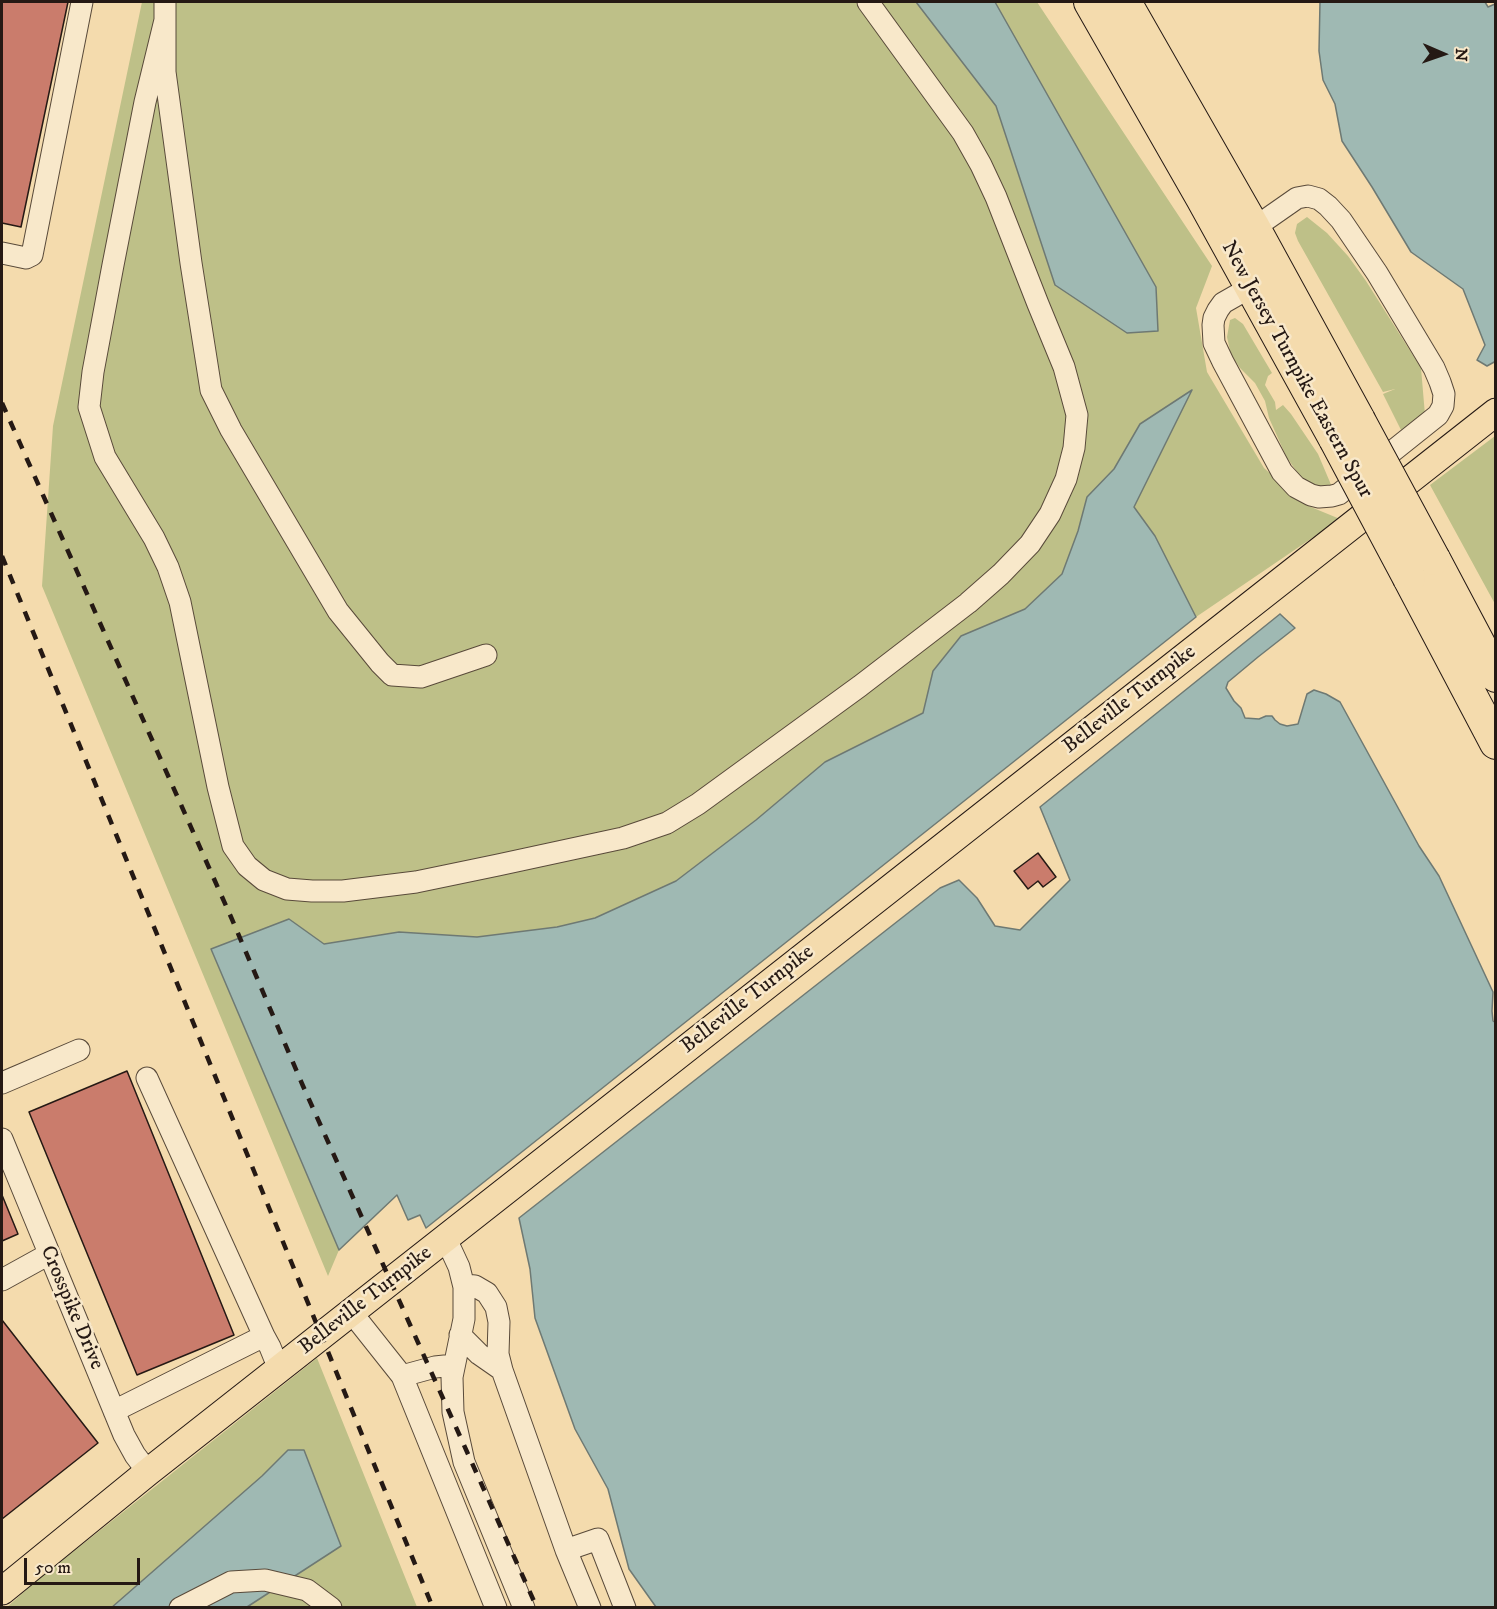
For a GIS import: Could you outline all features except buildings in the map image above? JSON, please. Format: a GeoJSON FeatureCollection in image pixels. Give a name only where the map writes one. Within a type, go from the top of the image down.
{"type":"FeatureCollection","features":[{"type":"Feature","properties":{"kind":"highway","name":"New Jersey Turnpike Eastern Spur"},"geometry":{"type":"LineString","coordinates":[[1090,2],[1335,439],[1496,743]]}},
{"type":"Feature","properties":{"kind":"highway","name":"New Jersey Turnpike Eastern Spur"},"geometry":{"type":"LineString","coordinates":[[1125,2],[1254,228],[1496,676]]}},
{"type":"Feature","properties":{"kind":"highway"},"geometry":{"type":"LineString","coordinates":[[1146,2],[1171,46],[1207,145]]}},
{"type":"Feature","properties":{"kind":"main road","name":"Belleville Turnpike"},"geometry":{"type":"LineString","coordinates":[[2,1591],[279,1369],[1496,412]]}},
{"type":"Feature","properties":{"kind":"street"},"geometry":{"type":"LineString","coordinates":[[2,254],[26,258],[32,255],[82,2]]}},
{"type":"Feature","properties":{"kind":"street"},"geometry":{"type":"LineString","coordinates":[[165,11],[115,254],[93,372],[89,407],[105,457],[154,538],[168,567],[180,602],[218,787],[233,846],[248,866],[264,880],[287,889],[343,891],[416,882],[498,865],[623,838],[667,823],[698,804],[860,686],[968,603],[1030,544],[1050,514],[1066,479],[1074,448],[1077,415],[1064,367],[981,165],[963,133],[868,2]]}},
{"type":"Feature","properties":{"kind":"street"},"geometry":{"type":"LineString","coordinates":[[165,11],[165,72],[211,390],[231,430],[338,611],[392,675],[421,678],[486,655]]}},
{"type":"Feature","properties":{"kind":"street"},"geometry":{"type":"LineString","coordinates":[[1251,287],[1223,303],[1218,310],[1213,325],[1214,343],[1282,472],[1296,487],[1319,497],[1339,494],[1438,415],[1443,406],[1444,394],[1434,368],[1377,273],[1332,210],[1319,199],[1304,196],[1290,202],[1254,228]]}},
{"type":"Feature","properties":{"kind":"street"},"geometry":{"type":"LineString","coordinates":[[2,1083],[79,1050]]}},
{"type":"Feature","properties":{"kind":"street"},"geometry":{"type":"LineString","coordinates":[[147,1078],[279,1369]]}},
{"type":"Feature","properties":{"kind":"street","name":"Crosspike Drive"},"geometry":{"type":"LineString","coordinates":[[2,1139],[114,1411],[130,1446],[148,1473]]}},
{"type":"Feature","properties":{"kind":"street"},"geometry":{"type":"LineString","coordinates":[[446,1239],[459,1267],[464,1285],[464,1319],[452,1377],[453,1412],[464,1462],[524,1608]]}},
{"type":"Feature","properties":{"kind":"street"},"geometry":{"type":"LineString","coordinates":[[2,1280],[49,1254]]}},
{"type":"Feature","properties":{"kind":"street"},"geometry":{"type":"LineString","coordinates":[[464,1285],[475,1286],[487,1293],[496,1307],[499,1322],[498,1354],[502,1370],[566,1550],[590,1608]]}},
{"type":"Feature","properties":{"kind":"street"},"geometry":{"type":"LineString","coordinates":[[352,1313],[402,1376],[496,1608]]}},
{"type":"Feature","properties":{"kind":"street"},"geometry":{"type":"LineString","coordinates":[[460,1335],[478,1354],[502,1370]]}},
{"type":"Feature","properties":{"kind":"street"},"geometry":{"type":"LineString","coordinates":[[114,1411],[264,1336]]}},
{"type":"Feature","properties":{"kind":"street"},"geometry":{"type":"LineString","coordinates":[[402,1376],[435,1367],[454,1365]]}},
{"type":"Feature","properties":{"kind":"street"},"geometry":{"type":"LineString","coordinates":[[566,1550],[598,1539],[625,1608]]}},
{"type":"Feature","properties":{"kind":"street"},"geometry":{"type":"LineString","coordinates":[[180,1608],[231,1582],[265,1580],[307,1590],[331,1608]]}},
{"type":"Feature","properties":{"kind":"green space"},"geometry":{"type":"Polygon","coordinates":[[[142,2],[916,2],[996,106],[1055,285],[1158,331],[1156,287],[995,2],[1037,2],[1212,266],[1196,308],[1207,372],[1264,468],[1306,505],[1340,519],[1196,617],[1155,536],[1134,507],[1191,392],[1140,424],[1114,469],[1088,497],[1062,574],[1025,609],[961,636],[933,671],[923,713],[825,762],[756,820],[676,881],[595,918],[557,927],[477,937],[399,932],[324,944],[289,919],[211,949],[339,1250],[328,1276],[42,586],[53,426],[142,2]]]}},
{"type":"Feature","properties":{"kind":"green space"},"geometry":{"type":"Polygon","coordinates":[[[1307,217],[1327,233],[1348,256],[1421,368],[1425,415],[1403,434],[1383,394],[1395,389],[1383,392],[1298,241],[1295,233],[1297,224],[1307,217]]]}},
{"type":"Feature","properties":{"kind":"green space"},"geometry":{"type":"Polygon","coordinates":[[[1235,318],[1243,324],[1272,373],[1268,376],[1265,385],[1275,402],[1276,410],[1283,405],[1291,414],[1318,454],[1332,487],[1318,487],[1301,478],[1286,456],[1269,418],[1265,401],[1255,383],[1231,355],[1227,337],[1230,320],[1235,318]]]}},
{"type":"Feature","properties":{"kind":"green space"},"geometry":{"type":"Polygon","coordinates":[[[1495,436],[1495,604],[1430,485],[1495,436]]]}},
{"type":"Feature","properties":{"kind":"green space"},"geometry":{"type":"Polygon","coordinates":[[[317,1358],[417,1607],[6,1608],[35,1582],[317,1358]]]}},
{"type":"Feature","properties":{"kind":"water"},"geometry":{"type":"Polygon","coordinates":[[[916,2],[995,2],[1156,287],[1158,331],[1127,333],[1055,285],[996,106],[916,2]]]}},
{"type":"Feature","properties":{"kind":"water"},"geometry":{"type":"Polygon","coordinates":[[[1320,2],[1485,2],[1488,7],[1495,4],[1496,361],[1487,366],[1477,360],[1485,345],[1463,289],[1411,252],[1342,141],[1335,104],[1323,80],[1319,51],[1320,2]]]}},
{"type":"Feature","properties":{"kind":"water"},"geometry":{"type":"Polygon","coordinates":[[[1192,390],[1134,507],[1155,536],[1196,617],[426,1228],[420,1215],[408,1220],[397,1195],[339,1250],[211,949],[289,919],[324,944],[399,932],[477,937],[557,927],[595,918],[676,881],[756,820],[825,762],[923,713],[933,671],[961,636],[1025,609],[1062,574],[1078,531],[1087,497],[1114,469],[1140,424],[1192,390]]]}},
{"type":"Feature","properties":{"kind":"water"},"geometry":{"type":"Polygon","coordinates":[[[1280,614],[1295,628],[1228,682],[1226,688],[1241,708],[1245,718],[1259,719],[1272,716],[1280,724],[1287,726],[1298,724],[1307,694],[1314,690],[1340,702],[1419,846],[1439,876],[1493,992],[1492,1011],[1493,1021],[1496,1023],[1495,1607],[656,1607],[629,1569],[608,1489],[575,1429],[535,1318],[530,1269],[519,1218],[940,888],[959,880],[977,898],[995,926],[1020,930],[1070,880],[1040,807],[1280,614]]]}},
{"type":"Feature","properties":{"kind":"water"},"geometry":{"type":"Polygon","coordinates":[[[288,1450],[304,1450],[341,1546],[247,1607],[111,1608],[262,1476],[288,1450]]]}},
{"type":"Feature","properties":{"kind":"railway"},"geometry":{"type":"LineString","coordinates":[[2,403],[231,917],[303,1086],[537,1608]]}},
{"type":"Feature","properties":{"kind":"railway"},"geometry":{"type":"LineString","coordinates":[[2,556],[433,1608]]}}]}
